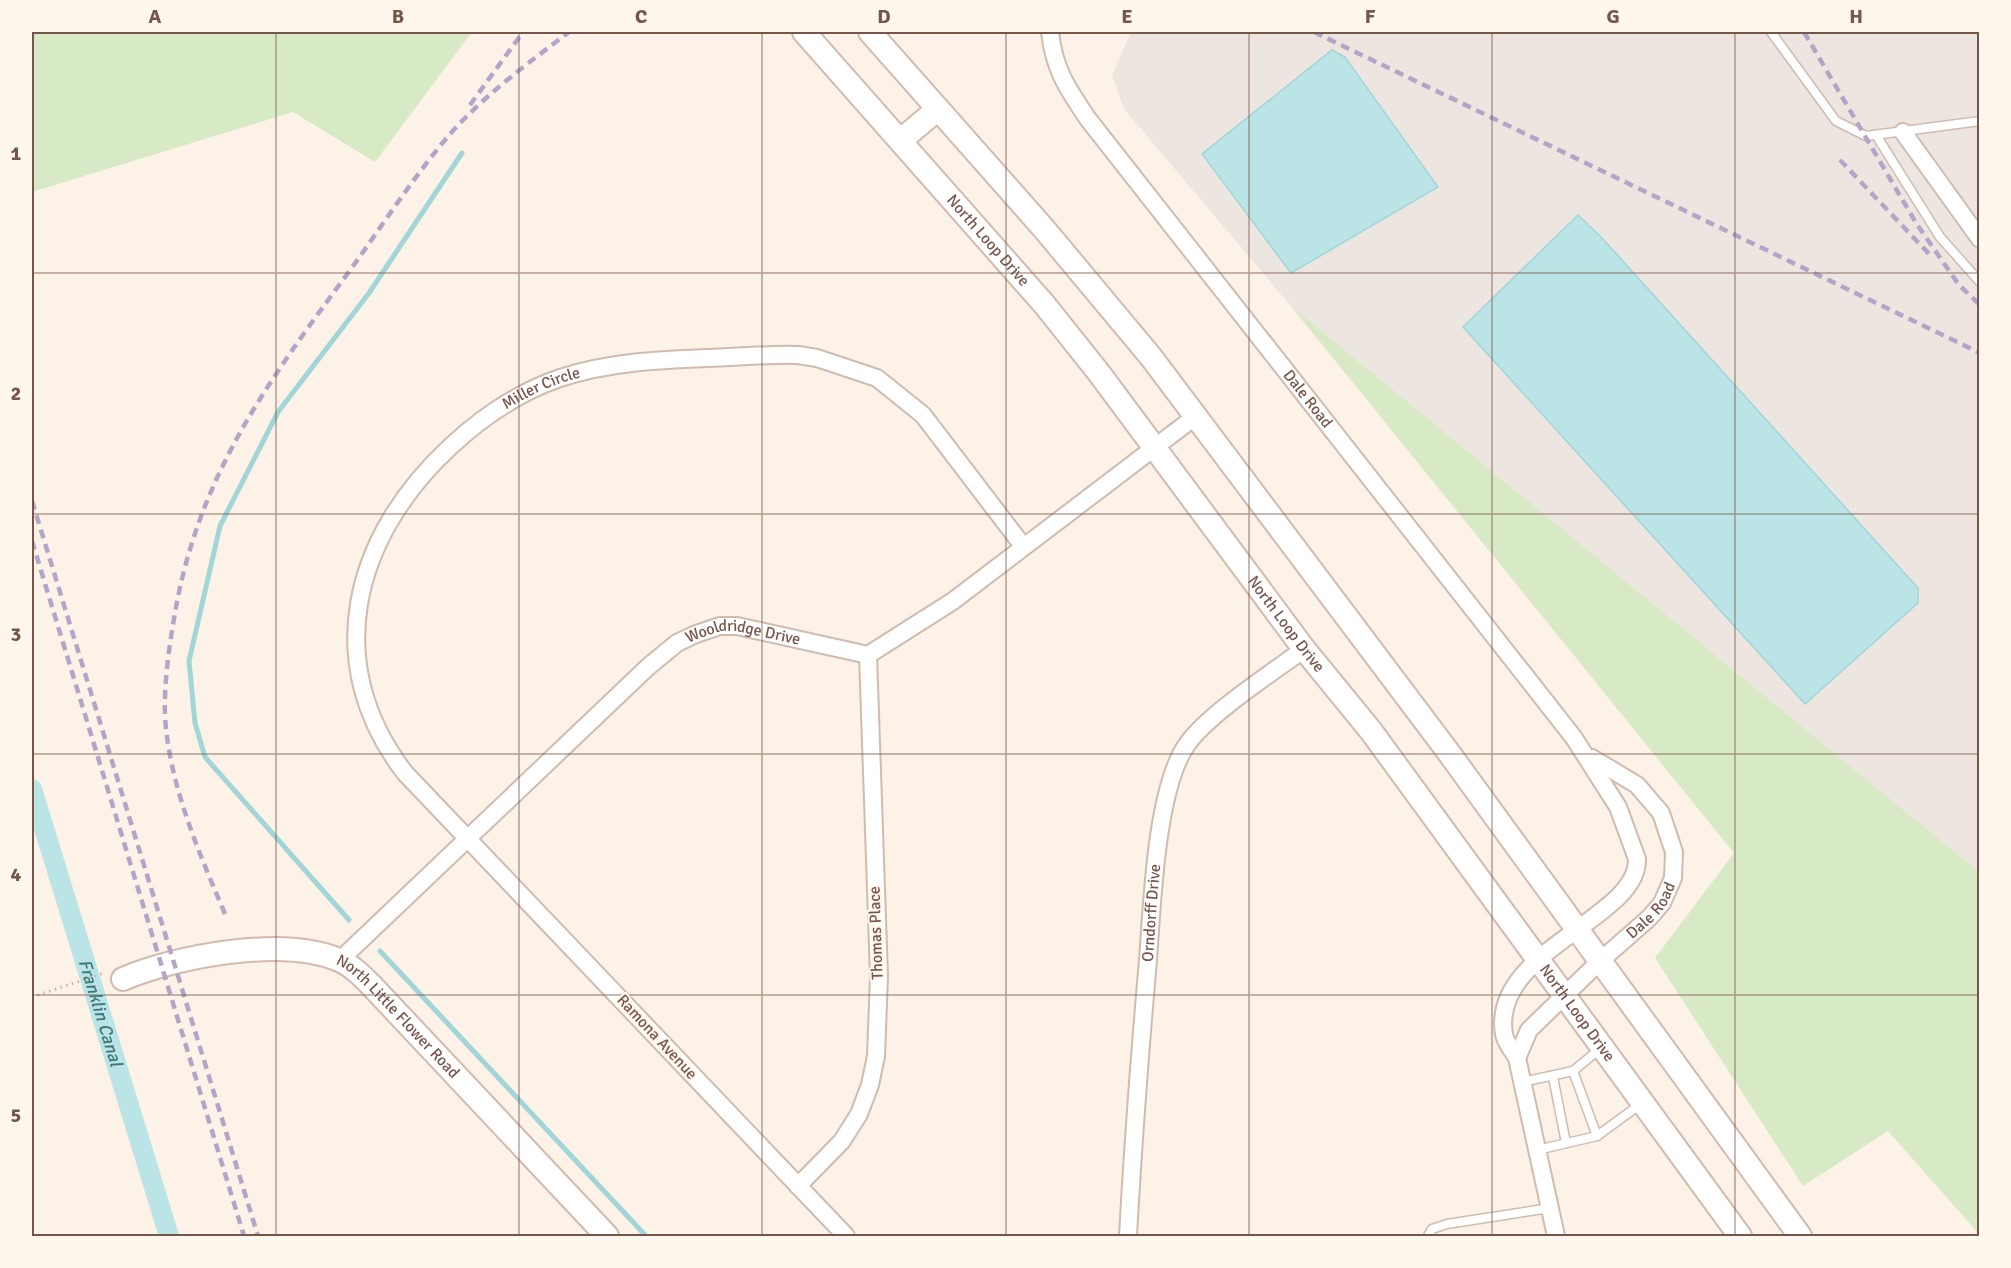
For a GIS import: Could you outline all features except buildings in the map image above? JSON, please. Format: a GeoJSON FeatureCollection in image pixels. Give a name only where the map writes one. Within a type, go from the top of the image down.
{"type":"FeatureCollection","features":[{"type":"Feature","properties":{"kind":"main road","name":"North Loop Drive"},"geometry":{"type":"LineString","coordinates":[[804,32],[1044,304],[1155,448],[1304,649],[1371,731],[1563,997],[1740,1236]]}},
{"type":"Feature","properties":{"kind":"main road"},"geometry":{"type":"LineString","coordinates":[[870,32],[1108,302],[1449,753],[1800,1236]]}},
{"type":"Feature","properties":{"kind":"main road"},"geometry":{"type":"LineString","coordinates":[[901,140],[938,109]]}},
{"type":"Feature","properties":{"kind":"main road","name":"North Little Flower Road"},"geometry":{"type":"LineString","coordinates":[[112,977],[185,960],[279,948],[321,954],[340,960],[371,985],[607,1236]]}},
{"type":"Feature","properties":{"kind":"street","name":"Dale Road"},"geometry":{"type":"LineString","coordinates":[[1050,32],[1052,54],[1059,75],[1088,119],[1586,754],[1618,807],[1634,847],[1637,867],[1632,882],[1620,895],[1537,960],[1507,999],[1503,1017],[1504,1036],[1517,1058],[1556,1236]]}},
{"type":"Feature","properties":{"kind":"street"},"geometry":{"type":"LineString","coordinates":[[1903,132],[1980,239]]}},
{"type":"Feature","properties":{"kind":"street","name":"Miller Circle"},"geometry":{"type":"LineString","coordinates":[[469,838],[405,773],[377,731],[360,680],[355,637],[359,596],[368,565],[395,511],[426,470],[469,429],[500,407],[558,379],[613,364],[777,355],[817,358],[877,378],[923,415],[1023,546]]}},
{"type":"Feature","properties":{"kind":"street"},"geometry":{"type":"LineString","coordinates":[[867,655],[953,602],[1023,546],[1196,416]]}},
{"type":"Feature","properties":{"kind":"street","name":"Wooldridge Drive"},"geometry":{"type":"LineString","coordinates":[[340,960],[677,643],[720,626],[749,627],[867,655]]}},
{"type":"Feature","properties":{"kind":"street","name":"Orndorff Drive"},"geometry":{"type":"LineString","coordinates":[[1128,1236],[1134,1122],[1154,880],[1171,780],[1184,750],[1206,724],[1304,649]]}},
{"type":"Feature","properties":{"kind":"street","name":"Thomas Place"},"geometry":{"type":"LineString","coordinates":[[798,1186],[842,1141],[859,1114],[870,1085],[876,1056],[879,976],[872,834],[874,776],[867,655]]}},
{"type":"Feature","properties":{"kind":"street","name":"Dale Road"},"geometry":{"type":"LineString","coordinates":[[1517,1058],[1529,1030],[1599,962],[1649,918],[1662,903],[1673,878],[1674,852],[1668,828],[1651,799],[1620,774],[1586,754]]}},
{"type":"Feature","properties":{"kind":"street","name":"Ramona Avenue"},"geometry":{"type":"LineString","coordinates":[[469,838],[846,1236]]}},
{"type":"Feature","properties":{"kind":"lane"},"geometry":{"type":"LineString","coordinates":[[1771,32],[1836,121],[1866,136],[1980,121]]}},
{"type":"Feature","properties":{"kind":"lane"},"geometry":{"type":"LineString","coordinates":[[1876,135],[1940,237],[1980,282]]}},
{"type":"Feature","properties":{"kind":"lane"},"geometry":{"type":"LineString","coordinates":[[1522,1082],[1573,1071],[1601,1048]]}},
{"type":"Feature","properties":{"kind":"lane"},"geometry":{"type":"LineString","coordinates":[[1573,1071],[1598,1136]]}},
{"type":"Feature","properties":{"kind":"lane"},"geometry":{"type":"LineString","coordinates":[[1553,1077],[1566,1143]]}},
{"type":"Feature","properties":{"kind":"lane"},"geometry":{"type":"LineString","coordinates":[[1538,1150],[1598,1136],[1642,1103]]}},
{"type":"Feature","properties":{"kind":"lane"},"geometry":{"type":"LineString","coordinates":[[1428,1236],[1432,1229],[1447,1224],[1550,1208]]}},
{"type":"Feature","properties":{"kind":"path"},"geometry":{"type":"LineString","coordinates":[[32,997],[78,982],[112,977]]}},
{"type":"Feature","properties":{"kind":"shaded area"},"geometry":{"type":"Polygon","coordinates":[[[1131,32],[1979,32],[1979,872],[1290,305],[1124,109],[1112,75],[1131,32]]]}},
{"type":"Feature","properties":{"kind":"green space"},"geometry":{"type":"Polygon","coordinates":[[[32,32],[472,32],[375,162],[293,112],[32,192],[32,32]]]}},
{"type":"Feature","properties":{"kind":"green space"},"geometry":{"type":"Polygon","coordinates":[[[1290,305],[1979,872],[1979,1234],[1888,1131],[1803,1186],[1655,958],[1734,853],[1290,305]]]}},
{"type":"Feature","properties":{"kind":"water"},"geometry":{"type":"Polygon","coordinates":[[[1332,50],[1345,57],[1438,187],[1291,273],[1202,154],[1332,50]]]}},
{"type":"Feature","properties":{"kind":"water"},"geometry":{"type":"Polygon","coordinates":[[[1578,215],[1602,238],[1918,588],[1918,603],[1805,704],[1463,327],[1578,215]]]}},
{"type":"Feature","properties":{"kind":"waterway"},"geometry":{"type":"LineString","coordinates":[[349,920],[205,757],[195,723],[189,661],[220,526],[278,412],[369,293],[462,153]]}},
{"type":"Feature","properties":{"kind":"waterway","name":"Franklin Canal"},"geometry":{"type":"LineString","coordinates":[[32,789],[169,1236]]}},
{"type":"Feature","properties":{"kind":"waterway"},"geometry":{"type":"LineString","coordinates":[[380,951],[646,1236]]}},
{"type":"Feature","properties":{"kind":"railway"},"geometry":{"type":"LineString","coordinates":[[470,105],[523,32]]}},
{"type":"Feature","properties":{"kind":"railway"},"geometry":{"type":"LineString","coordinates":[[225,914],[195,842],[179,793],[165,717],[165,694],[173,625],[183,573],[198,525],[216,480],[237,438],[262,397],[288,356],[420,172],[473,110],[569,32]]}},
{"type":"Feature","properties":{"kind":"railway"},"geometry":{"type":"LineString","coordinates":[[1314,32],[1980,353]]}},
{"type":"Feature","properties":{"kind":"railway"},"geometry":{"type":"LineString","coordinates":[[1804,32],[1916,223],[1959,285],[1980,305]]}},
{"type":"Feature","properties":{"kind":"railway"},"geometry":{"type":"LineString","coordinates":[[1840,160],[1932,257]]}},
{"type":"Feature","properties":{"kind":"railway"},"geometry":{"type":"LineString","coordinates":[[32,501],[258,1236]]}},
{"type":"Feature","properties":{"kind":"railway"},"geometry":{"type":"LineString","coordinates":[[32,541],[244,1236]]}}]}
